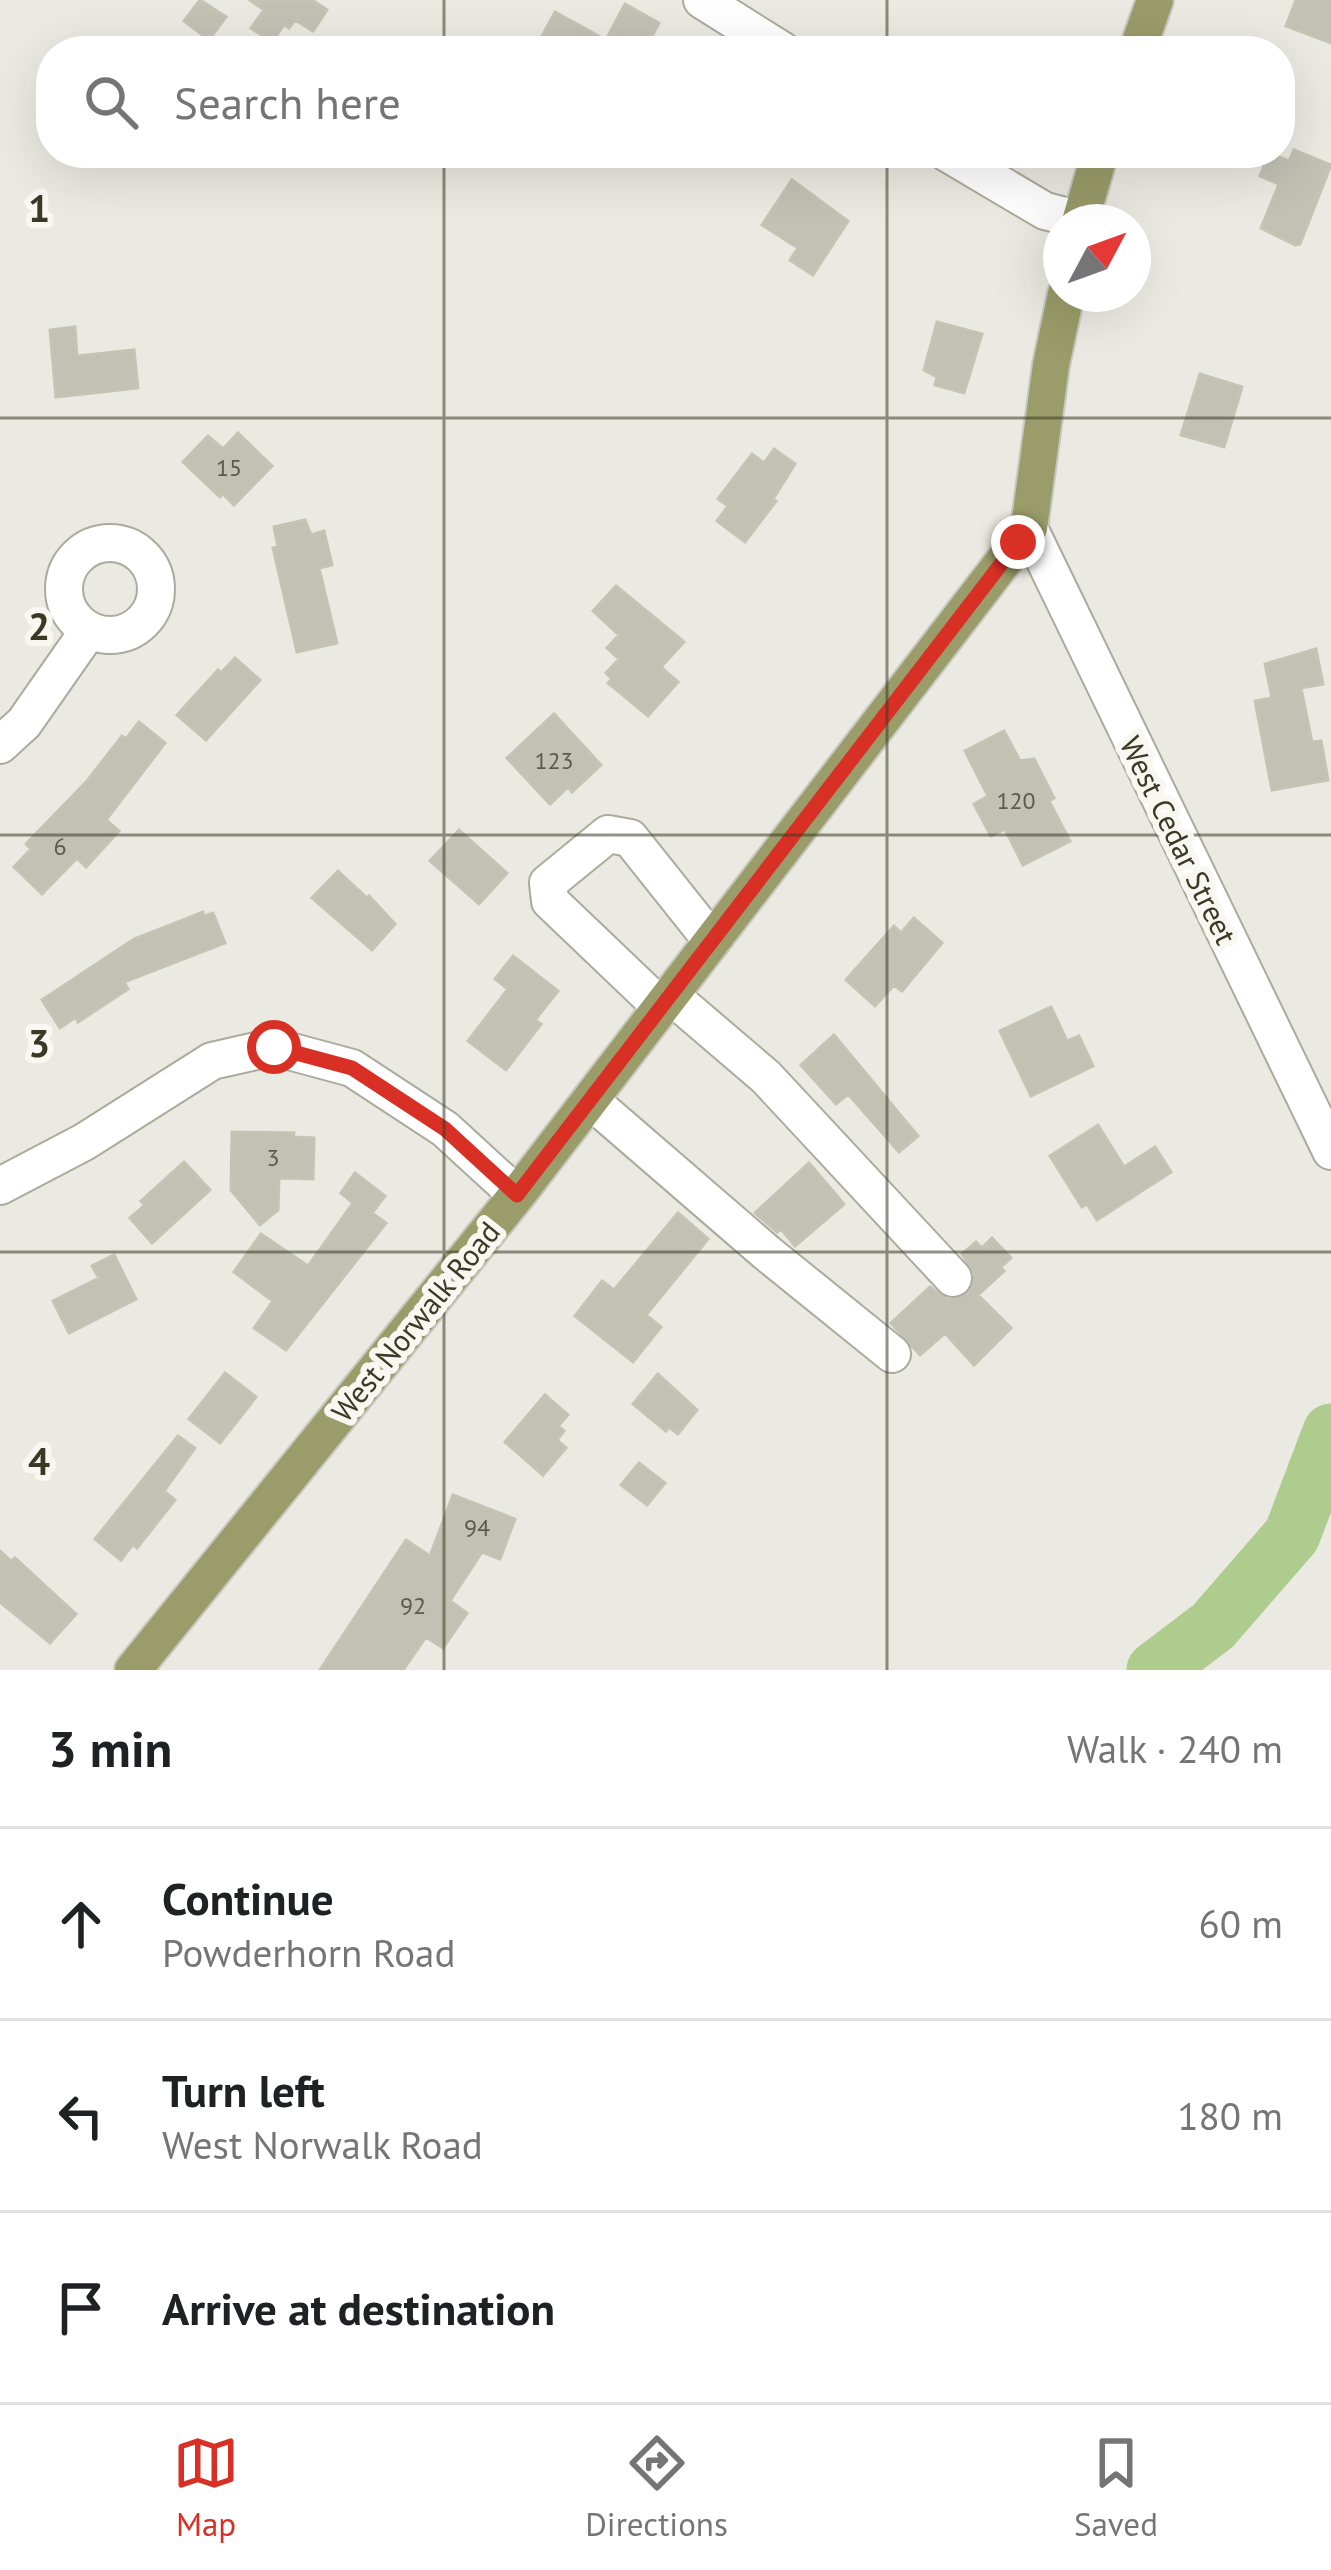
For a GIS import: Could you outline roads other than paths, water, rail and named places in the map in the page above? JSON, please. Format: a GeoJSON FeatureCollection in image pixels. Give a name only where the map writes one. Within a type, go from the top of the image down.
{"type":"FeatureCollection","features":[{"type":"Feature","properties":{"kind":"main road"},"geometry":{"type":"LineString","coordinates":[[1142,36],[1155,0]]}},
{"type":"Feature","properties":{"kind":"main road"},"geometry":{"type":"LineString","coordinates":[[1085,204],[1096,168]]}},
{"type":"Feature","properties":{"kind":"main road","name":"West Norwalk Road"},"geometry":{"type":"LineString","coordinates":[[133,1670],[517,1195],[1029,528],[1062,312]]}},
{"type":"Feature","properties":{"kind":"street"},"geometry":{"type":"LineString","coordinates":[[702,0],[759,36]]}},
{"type":"Feature","properties":{"kind":"street"},"geometry":{"type":"LineString","coordinates":[[972,168],[1043,210]]}},
{"type":"Feature","properties":{"kind":"street","name":"West Cedar Street"},"geometry":{"type":"LineString","coordinates":[[1029,528],[1331,1151]]}},
{"type":"Feature","properties":{"kind":"street"},"geometry":{"type":"LineString","coordinates":[[0,745],[24,723],[88,630]]}},
{"type":"Feature","properties":{"kind":"street"},"geometry":{"type":"LineString","coordinates":[[712,941],[630,838],[621,834],[608,834],[548,883],[550,901],[666,1001],[766,1077],[953,1278]]}},
{"type":"Feature","properties":{"kind":"street"},"geometry":{"type":"LineString","coordinates":[[0,1186],[84,1142],[212,1061],[274,1047],[352,1068],[445,1129],[517,1195]]}},
{"type":"Feature","properties":{"kind":"street"},"geometry":{"type":"LineString","coordinates":[[590,1100],[892,1354]]}},
{"type":"Feature","properties":{"kind":"waterway"},"geometry":{"type":"LineString","coordinates":[[1155,1670],[1213,1626],[1292,1535],[1331,1432]]}}]}
